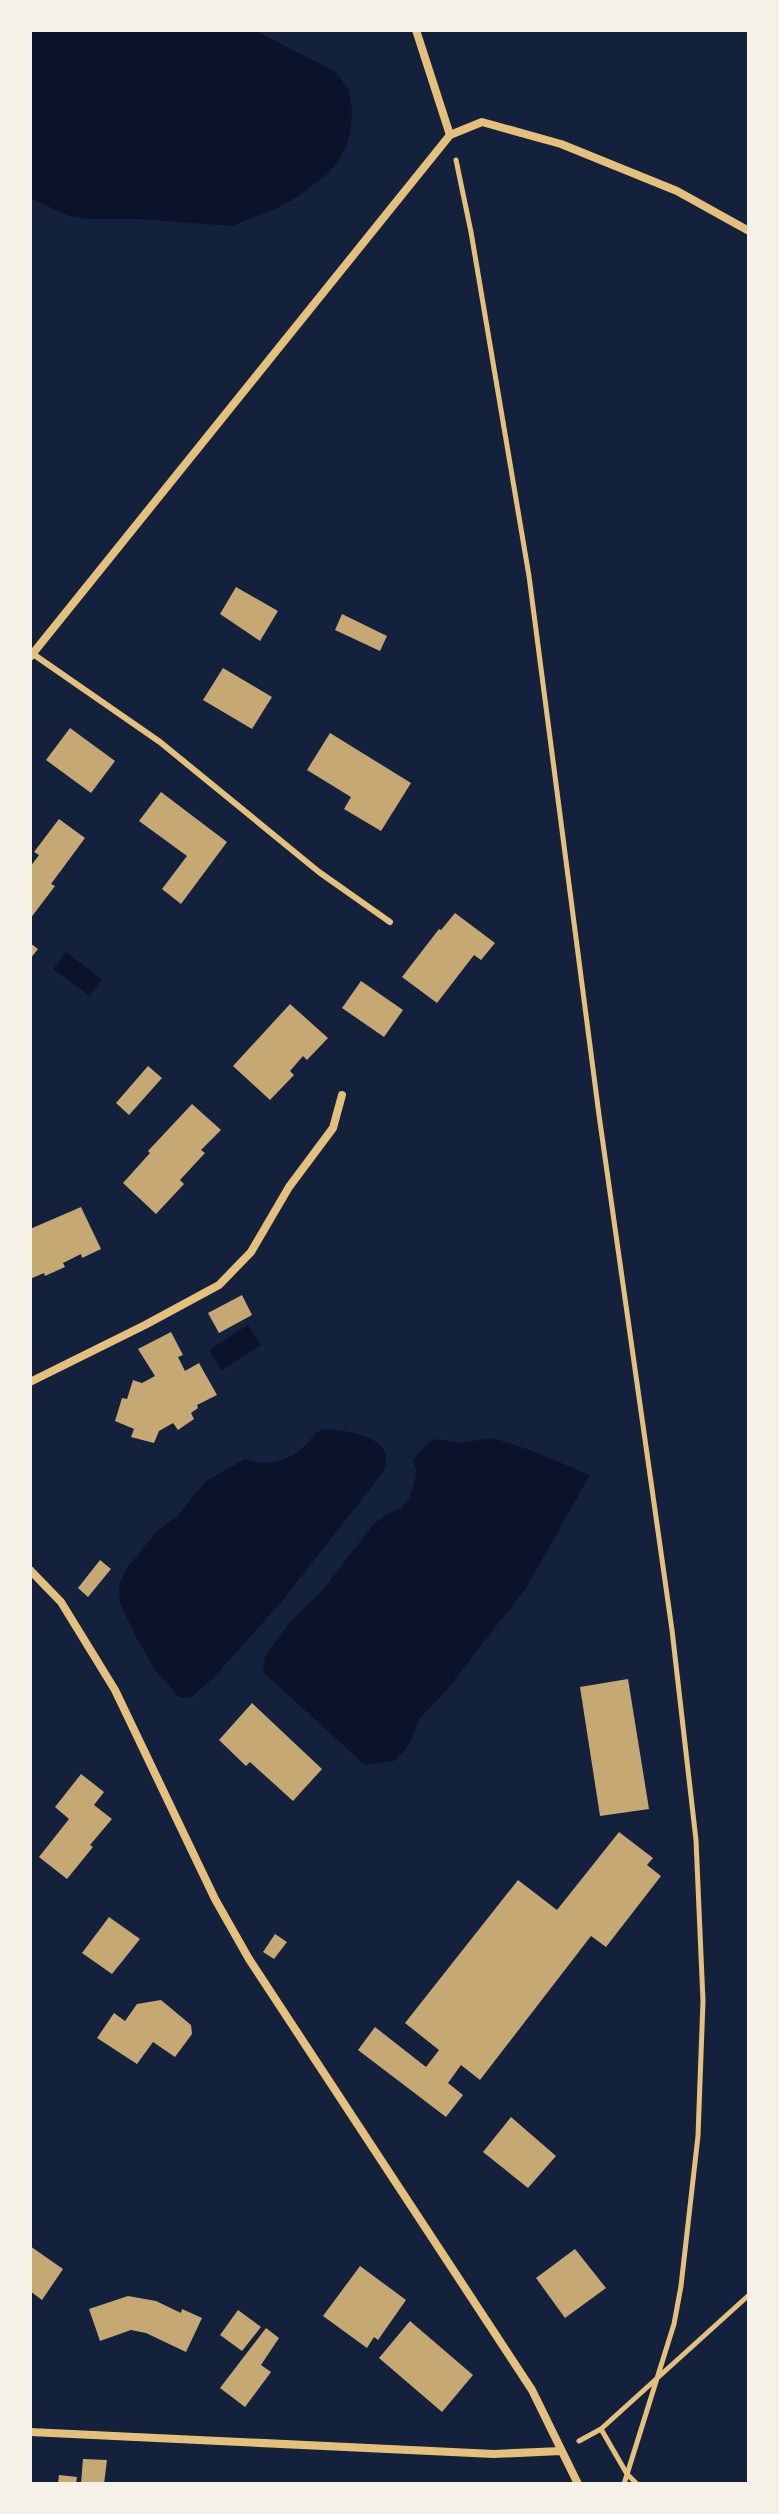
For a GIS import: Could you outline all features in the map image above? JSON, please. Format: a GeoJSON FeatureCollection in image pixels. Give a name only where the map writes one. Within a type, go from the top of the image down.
{"type":"FeatureCollection","features":[{"type":"Feature","properties":{"kind":"street"},"geometry":{"type":"LineString","coordinates":[[416,30],[450,135]]}},
{"type":"Feature","properties":{"kind":"street"},"geometry":{"type":"LineString","coordinates":[[31,655],[450,135],[482,122],[561,144],[677,191],[749,231]]}},
{"type":"Feature","properties":{"kind":"street"},"geometry":{"type":"LineString","coordinates":[[30,1382],[219,1285],[251,1252],[289,1187],[333,1128],[342,1095]]}},
{"type":"Feature","properties":{"kind":"street"},"geometry":{"type":"LineString","coordinates":[[30,1570],[61,1602],[115,1690],[215,1899],[249,1959],[532,2390],[578,2484]]}},
{"type":"Feature","properties":{"kind":"street"},"geometry":{"type":"LineString","coordinates":[[30,2432],[494,2454],[561,2451]]}},
{"type":"Feature","properties":{"kind":"lane"},"geometry":{"type":"LineString","coordinates":[[31,655],[160,742],[319,872],[390,922]]}},
{"type":"Feature","properties":{"kind":"path"},"geometry":{"type":"LineString","coordinates":[[450,135],[471,232],[529,576],[599,1115],[672,1630],[696,1840],[703,2001],[698,2136],[674,2324],[624,2484]]}},
{"type":"Feature","properties":{"kind":"path"},"geometry":{"type":"LineString","coordinates":[[561,2451],[601,2429],[748,2297]]}},
{"type":"Feature","properties":{"kind":"path"},"geometry":{"type":"LineString","coordinates":[[601,2429],[627,2474],[637,2484]]}},
{"type":"Feature","properties":{"kind":"water"},"geometry":{"type":"Polygon","coordinates":[[[30,30],[254,30],[336,72],[348,89],[352,108],[347,145],[334,167],[297,197],[232,226],[69,216],[30,198],[30,30]]]}},
{"type":"Feature","properties":{"kind":"water"},"geometry":{"type":"Polygon","coordinates":[[[66,952],[102,979],[90,996],[53,969],[66,952]]]}},
{"type":"Feature","properties":{"kind":"water"},"geometry":{"type":"Polygon","coordinates":[[[248,1325],[261,1345],[222,1370],[209,1350],[248,1325]]]}},
{"type":"Feature","properties":{"kind":"water"},"geometry":{"type":"Polygon","coordinates":[[[323,1429],[368,1437],[377,1443],[384,1450],[386,1460],[383,1472],[283,1600],[216,1675],[192,1697],[180,1698],[155,1670],[120,1603],[119,1585],[127,1568],[158,1530],[177,1516],[206,1481],[245,1459],[269,1463],[284,1459],[305,1446],[323,1429]]]}},
{"type":"Feature","properties":{"kind":"water"},"geometry":{"type":"Polygon","coordinates":[[[493,1438],[590,1475],[526,1588],[445,1692],[419,1719],[412,1739],[403,1752],[394,1761],[365,1765],[263,1672],[265,1657],[289,1623],[322,1591],[372,1526],[402,1507],[410,1498],[417,1472],[413,1460],[427,1443],[437,1439],[461,1443],[493,1438]]]}},
{"type":"Feature","properties":{"kind":"building"},"geometry":{"type":"Polygon","coordinates":[[[236,587],[278,611],[260,641],[220,614],[236,587]]]}},
{"type":"Feature","properties":{"kind":"building"},"geometry":{"type":"Polygon","coordinates":[[[342,614],[387,636],[380,651],[335,630],[342,614]]]}},
{"type":"Feature","properties":{"kind":"building"},"geometry":{"type":"Polygon","coordinates":[[[223,668],[272,697],[252,729],[203,700],[223,668]]]}},
{"type":"Feature","properties":{"kind":"building"},"geometry":{"type":"Polygon","coordinates":[[[70,728],[115,761],[91,793],[46,760],[70,728]]]}},
{"type":"Feature","properties":{"kind":"building"},"geometry":{"type":"Polygon","coordinates":[[[330,733],[411,783],[381,831],[344,809],[351,797],[307,770],[330,733]]]}},
{"type":"Feature","properties":{"kind":"building"},"geometry":{"type":"Polygon","coordinates":[[[161,792],[227,842],[181,904],[162,889],[187,856],[139,821],[161,792]]]}},
{"type":"Feature","properties":{"kind":"building"},"geometry":{"type":"Polygon","coordinates":[[[59,819],[85,838],[30,919],[30,867],[39,855],[34,852],[59,819]]]}},
{"type":"Feature","properties":{"kind":"building"},"geometry":{"type":"Polygon","coordinates":[[[455,913],[495,943],[481,960],[474,955],[437,1003],[402,977],[455,913]]]}},
{"type":"Feature","properties":{"kind":"building"},"geometry":{"type":"Polygon","coordinates":[[[30,943],[38,949],[30,959],[30,943]]]}},
{"type":"Feature","properties":{"kind":"building"},"geometry":{"type":"Polygon","coordinates":[[[361,981],[403,1010],[384,1037],[342,1008],[361,981]]]}},
{"type":"Feature","properties":{"kind":"building"},"geometry":{"type":"Polygon","coordinates":[[[290,1004],[328,1038],[307,1060],[303,1056],[290,1071],[294,1075],[270,1100],[233,1066],[290,1004]]]}},
{"type":"Feature","properties":{"kind":"building"},"geometry":{"type":"Polygon","coordinates":[[[148,1066],[162,1078],[129,1115],[116,1103],[148,1066]]]}},
{"type":"Feature","properties":{"kind":"building"},"geometry":{"type":"Polygon","coordinates":[[[192,1104],[221,1130],[201,1150],[205,1153],[180,1180],[184,1184],[156,1214],[123,1183],[192,1104]]]}},
{"type":"Feature","properties":{"kind":"building"},"geometry":{"type":"Polygon","coordinates":[[[81,1207],[101,1249],[82,1258],[81,1254],[63,1263],[65,1267],[30,1279],[30,1229],[81,1207]]]}},
{"type":"Feature","properties":{"kind":"building"},"geometry":{"type":"Polygon","coordinates":[[[242,1295],[252,1315],[219,1333],[208,1313],[242,1295]]]}},
{"type":"Feature","properties":{"kind":"building"},"geometry":{"type":"Polygon","coordinates":[[[171,1332],[183,1355],[178,1357],[185,1371],[199,1363],[217,1395],[197,1405],[198,1408],[191,1413],[194,1419],[178,1430],[173,1423],[159,1431],[154,1443],[131,1437],[134,1429],[115,1421],[122,1398],[127,1399],[133,1380],[142,1383],[155,1376],[138,1349],[171,1332]]]}},
{"type":"Feature","properties":{"kind":"building"},"geometry":{"type":"Polygon","coordinates":[[[100,1560],[111,1569],[88,1597],[78,1588],[100,1560]]]}},
{"type":"Feature","properties":{"kind":"building"},"geometry":{"type":"Polygon","coordinates":[[[628,1679],[649,1809],[600,1816],[580,1687],[628,1679]]]}},
{"type":"Feature","properties":{"kind":"building"},"geometry":{"type":"Polygon","coordinates":[[[252,1703],[322,1769],[293,1801],[250,1762],[246,1766],[219,1740],[252,1703]]]}},
{"type":"Feature","properties":{"kind":"building"},"geometry":{"type":"Polygon","coordinates":[[[81,1774],[104,1792],[94,1805],[112,1819],[67,1879],[39,1857],[69,1819],[55,1807],[81,1774]]]}},
{"type":"Feature","properties":{"kind":"building"},"geometry":{"type":"Polygon","coordinates":[[[619,1832],[653,1858],[647,1865],[661,1876],[606,1947],[591,1936],[480,2080],[461,2065],[448,2083],[463,2095],[446,2117],[358,2050],[375,2027],[426,2067],[439,2050],[405,2023],[518,1880],[557,1910],[619,1832]]]}},
{"type":"Feature","properties":{"kind":"building"},"geometry":{"type":"Polygon","coordinates":[[[109,1917],[140,1939],[112,1974],[82,1953],[109,1917]]]}},
{"type":"Feature","properties":{"kind":"building"},"geometry":{"type":"Polygon","coordinates":[[[275,1934],[287,1942],[274,1959],[263,1952],[275,1934]]]}},
{"type":"Feature","properties":{"kind":"building"},"geometry":{"type":"Polygon","coordinates":[[[161,2000],[191,2025],[192,2034],[175,2057],[153,2042],[137,2064],[97,2038],[114,2013],[125,2021],[137,2004],[161,2000]]]}},
{"type":"Feature","properties":{"kind":"building"},"geometry":{"type":"Polygon","coordinates":[[[511,2117],[556,2156],[528,2188],[483,2152],[511,2117]]]}},
{"type":"Feature","properties":{"kind":"building"},"geometry":{"type":"Polygon","coordinates":[[[30,2246],[63,2269],[42,2300],[30,2291],[30,2246]]]}},
{"type":"Feature","properties":{"kind":"building"},"geometry":{"type":"Polygon","coordinates":[[[575,2249],[606,2288],[565,2318],[536,2278],[575,2249]]]}},
{"type":"Feature","properties":{"kind":"building"},"geometry":{"type":"Polygon","coordinates":[[[360,2266],[406,2300],[378,2340],[374,2337],[367,2348],[323,2316],[360,2266]]]}},
{"type":"Feature","properties":{"kind":"building"},"geometry":{"type":"Polygon","coordinates":[[[128,2296],[156,2301],[181,2313],[182,2309],[202,2318],[186,2352],[146,2333],[131,2330],[100,2341],[89,2309],[128,2296]]]}},
{"type":"Feature","properties":{"kind":"building"},"geometry":{"type":"Polygon","coordinates":[[[238,2310],[261,2327],[242,2351],[220,2335],[238,2310]]]}},
{"type":"Feature","properties":{"kind":"building"},"geometry":{"type":"Polygon","coordinates":[[[410,2321],[473,2375],[442,2412],[379,2358],[410,2321]]]}},
{"type":"Feature","properties":{"kind":"building"},"geometry":{"type":"Polygon","coordinates":[[[266,2328],[279,2338],[261,2365],[271,2372],[245,2407],[220,2388],[266,2328]]]}},
{"type":"Feature","properties":{"kind":"building"},"geometry":{"type":"Polygon","coordinates":[[[83,2459],[107,2460],[104,2484],[81,2484],[83,2459]]]}},
{"type":"Feature","properties":{"kind":"building"},"geometry":{"type":"Polygon","coordinates":[[[59,2475],[77,2477],[76,2484],[58,2484],[59,2475]]]}}]}
